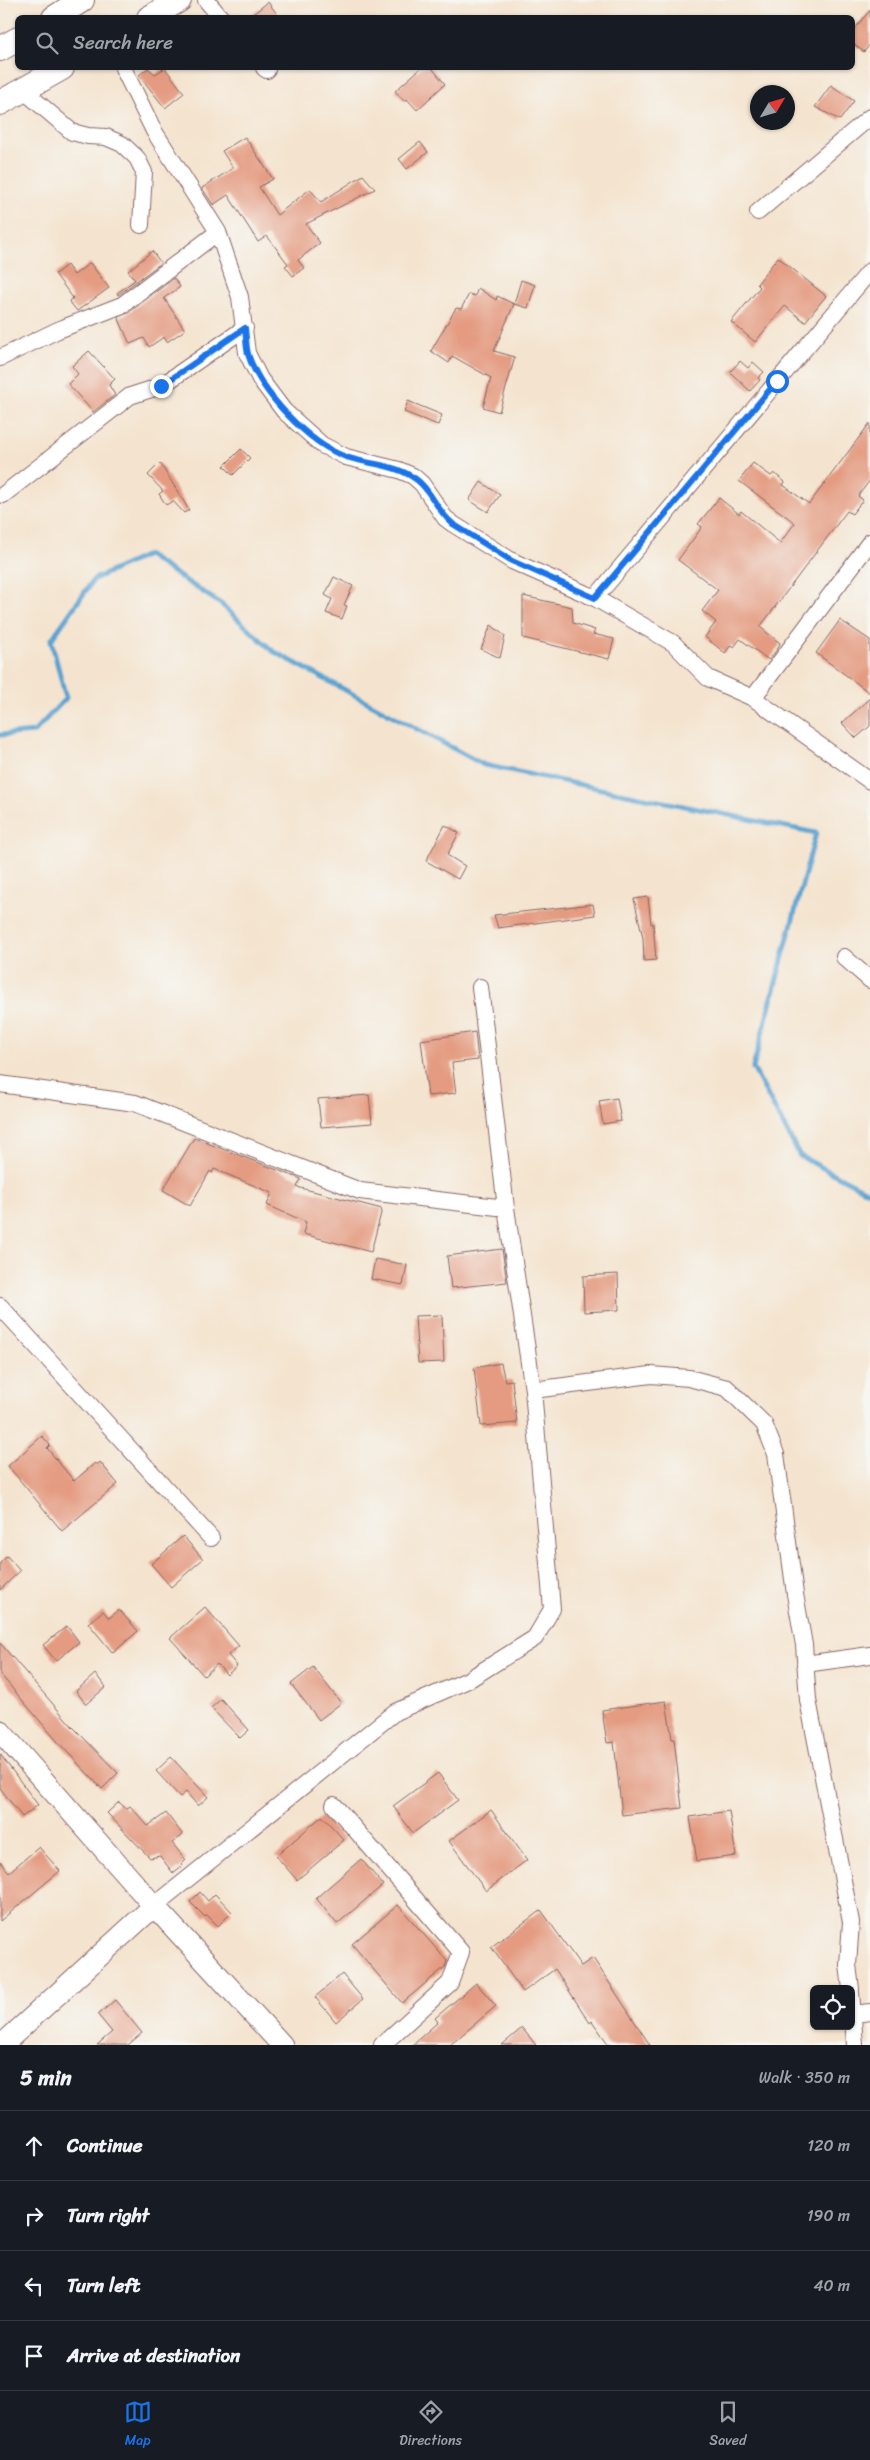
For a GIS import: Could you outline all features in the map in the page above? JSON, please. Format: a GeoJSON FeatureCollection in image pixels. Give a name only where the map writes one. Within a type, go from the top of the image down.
{"type":"FeatureCollection","features":[{"type":"Feature","properties":{"kind":"highway"},"geometry":{"type":"LineString","coordinates":[[59,15],[82,0]]}},
{"type":"Feature","properties":{"kind":"highway"},"geometry":{"type":"LineString","coordinates":[[154,15],[180,0]]}},
{"type":"Feature","properties":{"kind":"highway"},"geometry":{"type":"LineString","coordinates":[[0,48],[15,40]]}},
{"type":"Feature","properties":{"kind":"highway"},"geometry":{"type":"LineString","coordinates":[[0,103],[58,70]]}},
{"type":"Feature","properties":{"kind":"main road"},"geometry":{"type":"LineString","coordinates":[[0,1731],[154,1906],[282,2045]]}},
{"type":"Feature","properties":{"kind":"main road"},"geometry":{"type":"LineString","coordinates":[[2,2045],[154,1906]]}},
{"type":"Feature","properties":{"kind":"street"},"geometry":{"type":"LineString","coordinates":[[206,0],[218,15]]}},
{"type":"Feature","properties":{"kind":"street"},"geometry":{"type":"LineString","coordinates":[[124,70],[154,131],[218,232],[240,297],[248,353],[260,379],[284,411],[322,445],[346,457],[391,468],[413,476],[422,484],[445,518],[453,524],[512,561],[595,598],[673,643],[708,678],[753,698],[870,781]]}},
{"type":"Feature","properties":{"kind":"street"},"geometry":{"type":"LineString","coordinates":[[23,90],[72,132],[88,136],[106,137],[122,144],[137,158],[144,172],[141,225]]}},
{"type":"Feature","properties":{"kind":"street"},"geometry":{"type":"LineString","coordinates":[[758,212],[870,117]]}},
{"type":"Feature","properties":{"kind":"street"},"geometry":{"type":"LineString","coordinates":[[0,358],[58,330],[122,305],[218,232]]}},
{"type":"Feature","properties":{"kind":"street"},"geometry":{"type":"LineString","coordinates":[[595,598],[870,271]]}},
{"type":"Feature","properties":{"kind":"street"},"geometry":{"type":"LineString","coordinates":[[2,495],[130,396],[161,386],[245,328]]}},
{"type":"Feature","properties":{"kind":"street"},"geometry":{"type":"LineString","coordinates":[[753,698],[870,542]]}},
{"type":"Feature","properties":{"kind":"street"},"geometry":{"type":"LineString","coordinates":[[844,957],[870,980]]}},
{"type":"Feature","properties":{"kind":"street"},"geometry":{"type":"LineString","coordinates":[[154,1906],[395,1712],[468,1680],[535,1638],[552,1609],[533,1390],[506,1208],[480,987]]}},
{"type":"Feature","properties":{"kind":"street"},"geometry":{"type":"LineString","coordinates":[[0,1084],[135,1103],[360,1190],[506,1208]]}},
{"type":"Feature","properties":{"kind":"street"},"geometry":{"type":"LineString","coordinates":[[0,1306],[211,1538]]}},
{"type":"Feature","properties":{"kind":"street"},"geometry":{"type":"LineString","coordinates":[[533,1390],[650,1375],[689,1378],[727,1388],[764,1424],[776,1454],[805,1664],[808,1700],[851,1922],[848,1965],[850,1985]]}},
{"type":"Feature","properties":{"kind":"street"},"geometry":{"type":"LineString","coordinates":[[805,1664],[870,1656]]}},
{"type":"Feature","properties":{"kind":"street"},"geometry":{"type":"LineString","coordinates":[[334,1805],[461,1952],[450,1983],[382,2045]]}},
{"type":"Feature","properties":{"kind":"street"},"geometry":{"type":"LineString","coordinates":[[855,1998],[862,2013],[855,2045]]}},
{"type":"Feature","properties":{"kind":"building"},"geometry":{"type":"Polygon","coordinates":[[[268,2],[278,15],[252,15],[268,2]]]}},
{"type":"Feature","properties":{"kind":"building"},"geometry":{"type":"Polygon","coordinates":[[[870,10],[870,44],[864,52],[855,45],[855,28],[870,10]]]}},
{"type":"Feature","properties":{"kind":"building"},"geometry":{"type":"Polygon","coordinates":[[[145,70],[150,70],[155,74],[162,70],[167,70],[184,93],[165,108],[139,75],[145,70]]]}},
{"type":"Feature","properties":{"kind":"building"},"geometry":{"type":"Polygon","coordinates":[[[419,70],[434,70],[445,84],[417,110],[407,99],[404,101],[395,91],[419,70]]]}},
{"type":"Feature","properties":{"kind":"building"},"geometry":{"type":"Polygon","coordinates":[[[831,85],[854,101],[840,120],[815,107],[831,85]]]}},
{"type":"Feature","properties":{"kind":"building"},"geometry":{"type":"Polygon","coordinates":[[[245,137],[273,179],[259,187],[277,215],[310,189],[321,202],[363,175],[375,189],[306,224],[320,243],[298,260],[304,268],[293,276],[285,266],[288,264],[267,236],[258,242],[228,195],[213,205],[202,188],[233,168],[222,151],[245,137]]]}},
{"type":"Feature","properties":{"kind":"building"},"geometry":{"type":"Polygon","coordinates":[[[420,142],[428,152],[407,169],[399,159],[420,142]]]}},
{"type":"Feature","properties":{"kind":"building"},"geometry":{"type":"Polygon","coordinates":[[[152,251],[161,263],[118,295],[117,293],[135,280],[128,271],[152,251]]]}},
{"type":"Feature","properties":{"kind":"building"},"geometry":{"type":"Polygon","coordinates":[[[778,257],[826,296],[805,322],[785,306],[755,342],[731,322],[760,287],[757,284],[778,257]]]}},
{"type":"Feature","properties":{"kind":"building"},"geometry":{"type":"Polygon","coordinates":[[[90,263],[109,288],[77,311],[69,301],[73,298],[55,274],[67,265],[74,275],[90,263]]]}},
{"type":"Feature","properties":{"kind":"building"},"geometry":{"type":"Polygon","coordinates":[[[174,278],[180,287],[164,298],[185,330],[167,342],[164,337],[149,347],[144,338],[130,344],[118,317],[128,313],[174,278]]]}},
{"type":"Feature","properties":{"kind":"building"},"geometry":{"type":"Polygon","coordinates":[[[521,280],[535,285],[528,308],[514,304],[521,280]]]}},
{"type":"Feature","properties":{"kind":"building"},"geometry":{"type":"Polygon","coordinates":[[[478,288],[496,300],[497,296],[514,304],[494,351],[515,357],[499,412],[483,407],[491,378],[452,356],[449,363],[431,351],[456,308],[461,309],[469,294],[475,296],[478,288]]]}},
{"type":"Feature","properties":{"kind":"building"},"geometry":{"type":"Polygon","coordinates":[[[89,351],[115,379],[109,385],[115,395],[93,412],[68,384],[78,374],[72,366],[89,351]]]}},
{"type":"Feature","properties":{"kind":"building"},"geometry":{"type":"Polygon","coordinates":[[[740,361],[748,368],[753,362],[764,372],[758,378],[760,380],[750,391],[730,372],[740,361]]]}},
{"type":"Feature","properties":{"kind":"building"},"geometry":{"type":"Polygon","coordinates":[[[408,401],[442,415],[438,425],[404,412],[408,401]]]}},
{"type":"Feature","properties":{"kind":"building"},"geometry":{"type":"Polygon","coordinates":[[[870,423],[870,480],[858,496],[863,500],[852,514],[847,511],[760,627],[780,643],[778,648],[769,660],[740,639],[734,647],[731,645],[725,653],[705,637],[716,622],[702,611],[718,590],[678,560],[702,527],[698,524],[719,498],[739,514],[741,511],[780,543],[795,523],[739,481],[753,463],[771,476],[774,473],[785,482],[783,485],[809,504],[870,423]]]}},
{"type":"Feature","properties":{"kind":"building"},"geometry":{"type":"Polygon","coordinates":[[[241,449],[250,458],[233,475],[224,466],[241,449]]]}},
{"type":"Feature","properties":{"kind":"building"},"geometry":{"type":"Polygon","coordinates":[[[160,463],[189,510],[184,513],[173,501],[166,505],[159,494],[163,491],[148,475],[160,463]]]}},
{"type":"Feature","properties":{"kind":"building"},"geometry":{"type":"Polygon","coordinates":[[[481,482],[500,495],[488,512],[469,500],[481,482]]]}},
{"type":"Feature","properties":{"kind":"building"},"geometry":{"type":"Polygon","coordinates":[[[334,577],[353,586],[344,605],[347,606],[342,619],[326,613],[332,599],[325,595],[334,577]]]}},
{"type":"Feature","properties":{"kind":"building"},"geometry":{"type":"Polygon","coordinates":[[[523,596],[572,607],[573,623],[595,630],[593,634],[614,639],[609,659],[523,638],[523,596]]]}},
{"type":"Feature","properties":{"kind":"building"},"geometry":{"type":"Polygon","coordinates":[[[840,620],[870,640],[870,693],[816,653],[840,620]]]}},
{"type":"Feature","properties":{"kind":"building"},"geometry":{"type":"Polygon","coordinates":[[[491,625],[505,636],[500,658],[481,649],[491,625]]]}},
{"type":"Feature","properties":{"kind":"building"},"geometry":{"type":"Polygon","coordinates":[[[870,698],[870,726],[856,738],[842,723],[870,698]]]}},
{"type":"Feature","properties":{"kind":"building"},"geometry":{"type":"Polygon","coordinates":[[[445,825],[459,833],[447,855],[465,866],[458,879],[426,861],[445,825]]]}},
{"type":"Feature","properties":{"kind":"building"},"geometry":{"type":"Polygon","coordinates":[[[648,897],[651,924],[653,923],[656,960],[644,961],[643,938],[634,899],[648,897]]]}},
{"type":"Feature","properties":{"kind":"building"},"geometry":{"type":"Polygon","coordinates":[[[593,904],[595,915],[498,928],[494,915],[593,904]]]}},
{"type":"Feature","properties":{"kind":"building"},"geometry":{"type":"Polygon","coordinates":[[[475,1032],[478,1060],[452,1063],[456,1093],[428,1096],[421,1040],[475,1032]]]}},
{"type":"Feature","properties":{"kind":"building"},"geometry":{"type":"Polygon","coordinates":[[[369,1095],[372,1123],[321,1127],[318,1099],[369,1095]]]}},
{"type":"Feature","properties":{"kind":"building"},"geometry":{"type":"Polygon","coordinates":[[[617,1098],[621,1121],[603,1124],[599,1101],[617,1098]]]}},
{"type":"Feature","properties":{"kind":"building"},"geometry":{"type":"Polygon","coordinates":[[[194,1138],[301,1179],[297,1187],[382,1209],[371,1252],[303,1234],[306,1222],[267,1205],[272,1193],[214,1169],[212,1173],[210,1171],[190,1206],[163,1190],[194,1138]]]}},
{"type":"Feature","properties":{"kind":"building"},"geometry":{"type":"Polygon","coordinates":[[[502,1249],[507,1282],[451,1288],[447,1256],[502,1249]]]}},
{"type":"Feature","properties":{"kind":"building"},"geometry":{"type":"Polygon","coordinates":[[[375,1259],[407,1265],[403,1285],[371,1279],[375,1259]]]}},
{"type":"Feature","properties":{"kind":"building"},"geometry":{"type":"Polygon","coordinates":[[[618,1274],[619,1310],[584,1312],[583,1276],[618,1274]]]}},
{"type":"Feature","properties":{"kind":"building"},"geometry":{"type":"Polygon","coordinates":[[[442,1315],[444,1362],[418,1363],[415,1316],[442,1315]]]}},
{"type":"Feature","properties":{"kind":"building"},"geometry":{"type":"Polygon","coordinates":[[[501,1363],[505,1381],[512,1380],[517,1423],[481,1426],[474,1368],[501,1363]]]}},
{"type":"Feature","properties":{"kind":"building"},"geometry":{"type":"Polygon","coordinates":[[[42,1436],[50,1445],[47,1448],[74,1481],[95,1463],[97,1465],[100,1462],[118,1484],[62,1531],[8,1466],[42,1436]]]}},
{"type":"Feature","properties":{"kind":"building"},"geometry":{"type":"Polygon","coordinates":[[[183,1536],[203,1559],[171,1587],[151,1564],[183,1536]]]}},
{"type":"Feature","properties":{"kind":"building"},"geometry":{"type":"Polygon","coordinates":[[[7,1556],[20,1571],[0,1590],[0,1563],[7,1556]]]}},
{"type":"Feature","properties":{"kind":"building"},"geometry":{"type":"Polygon","coordinates":[[[205,1607],[239,1646],[228,1655],[237,1666],[227,1675],[217,1664],[204,1676],[170,1638],[205,1607]]]}},
{"type":"Feature","properties":{"kind":"building"},"geometry":{"type":"Polygon","coordinates":[[[119,1610],[138,1631],[113,1653],[88,1623],[103,1611],[109,1618],[119,1610]]]}},
{"type":"Feature","properties":{"kind":"building"},"geometry":{"type":"Polygon","coordinates":[[[67,1626],[79,1642],[56,1661],[43,1645],[67,1626]]]}},
{"type":"Feature","properties":{"kind":"building"},"geometry":{"type":"Polygon","coordinates":[[[0,1643],[72,1726],[118,1773],[102,1789],[57,1741],[0,1674],[0,1643]]]}},
{"type":"Feature","properties":{"kind":"building"},"geometry":{"type":"Polygon","coordinates":[[[313,1667],[341,1703],[319,1720],[291,1684],[313,1667]]]}},
{"type":"Feature","properties":{"kind":"building"},"geometry":{"type":"Polygon","coordinates":[[[95,1674],[106,1687],[86,1704],[76,1691],[95,1674]]]}},
{"type":"Feature","properties":{"kind":"building"},"geometry":{"type":"Polygon","coordinates":[[[221,1699],[249,1730],[240,1738],[211,1708],[221,1699]]]}},
{"type":"Feature","properties":{"kind":"building"},"geometry":{"type":"Polygon","coordinates":[[[666,1701],[672,1739],[674,1739],[682,1808],[622,1815],[614,1742],[607,1743],[602,1710],[666,1701]]]}},
{"type":"Feature","properties":{"kind":"building"},"geometry":{"type":"Polygon","coordinates":[[[0,1754],[38,1805],[22,1817],[0,1788],[0,1754]]]}},
{"type":"Feature","properties":{"kind":"building"},"geometry":{"type":"Polygon","coordinates":[[[171,1757],[208,1797],[198,1806],[186,1792],[180,1797],[156,1771],[171,1757]]]}},
{"type":"Feature","properties":{"kind":"building"},"geometry":{"type":"Polygon","coordinates":[[[438,1773],[458,1800],[413,1833],[393,1806],[438,1773]]]}},
{"type":"Feature","properties":{"kind":"building"},"geometry":{"type":"Polygon","coordinates":[[[119,1802],[126,1809],[130,1806],[148,1826],[166,1813],[183,1835],[172,1843],[186,1860],[183,1865],[173,1873],[160,1856],[150,1858],[107,1813],[119,1802]]]}},
{"type":"Feature","properties":{"kind":"building"},"geometry":{"type":"Polygon","coordinates":[[[491,1810],[527,1860],[486,1891],[449,1841],[491,1810]]]}},
{"type":"Feature","properties":{"kind":"building"},"geometry":{"type":"Polygon","coordinates":[[[729,1811],[736,1856],[697,1861],[690,1817],[729,1811]]]}},
{"type":"Feature","properties":{"kind":"building"},"geometry":{"type":"Polygon","coordinates":[[[322,1816],[344,1840],[297,1880],[276,1856],[322,1816]]]}},
{"type":"Feature","properties":{"kind":"building"},"geometry":{"type":"Polygon","coordinates":[[[39,1847],[60,1871],[0,1921],[0,1861],[9,1872],[39,1847]]]}},
{"type":"Feature","properties":{"kind":"building"},"geometry":{"type":"Polygon","coordinates":[[[361,1859],[383,1885],[337,1924],[316,1898],[361,1859]]]}},
{"type":"Feature","properties":{"kind":"building"},"geometry":{"type":"Polygon","coordinates":[[[200,1892],[208,1901],[215,1894],[232,1912],[218,1926],[207,1915],[205,1917],[190,1902],[200,1892]]]}},
{"type":"Feature","properties":{"kind":"building"},"geometry":{"type":"Polygon","coordinates":[[[398,1905],[447,1961],[445,1967],[402,2003],[352,1944],[398,1905]]]}},
{"type":"Feature","properties":{"kind":"building"},"geometry":{"type":"Polygon","coordinates":[[[541,1910],[581,1966],[593,1958],[650,2045],[609,2045],[592,2021],[590,2023],[555,1969],[523,1992],[491,1947],[541,1910]]]}},
{"type":"Feature","properties":{"kind":"building"},"geometry":{"type":"Polygon","coordinates":[[[342,1974],[363,1999],[336,2022],[315,1997],[342,1974]]]}},
{"type":"Feature","properties":{"kind":"building"},"geometry":{"type":"Polygon","coordinates":[[[476,1983],[496,2006],[450,2045],[412,2045],[438,2022],[435,2018],[476,1983]]]}},
{"type":"Feature","properties":{"kind":"building"},"geometry":{"type":"Polygon","coordinates":[[[115,2000],[142,2033],[128,2045],[97,2045],[112,2032],[98,2015],[115,2000]]]}},
{"type":"Feature","properties":{"kind":"building"},"geometry":{"type":"Polygon","coordinates":[[[522,2028],[536,2045],[502,2045],[522,2028]]]}},
{"type":"Feature","properties":{"kind":"waterway"},"geometry":{"type":"LineString","coordinates":[[0,735],[34,732],[66,698],[51,640],[94,579],[147,555],[221,604],[273,651],[484,765],[816,833],[753,1068],[800,1156],[870,1193]]}},
{"type":"Feature","properties":{"kind":"route"},"geometry":{"type":"LineString","coordinates":[[161,386],[245,328],[248,353],[260,379],[284,411],[322,445],[346,457],[376,463],[413,476],[422,484],[445,518],[453,524],[512,561],[595,598],[777,381]]}}]}
